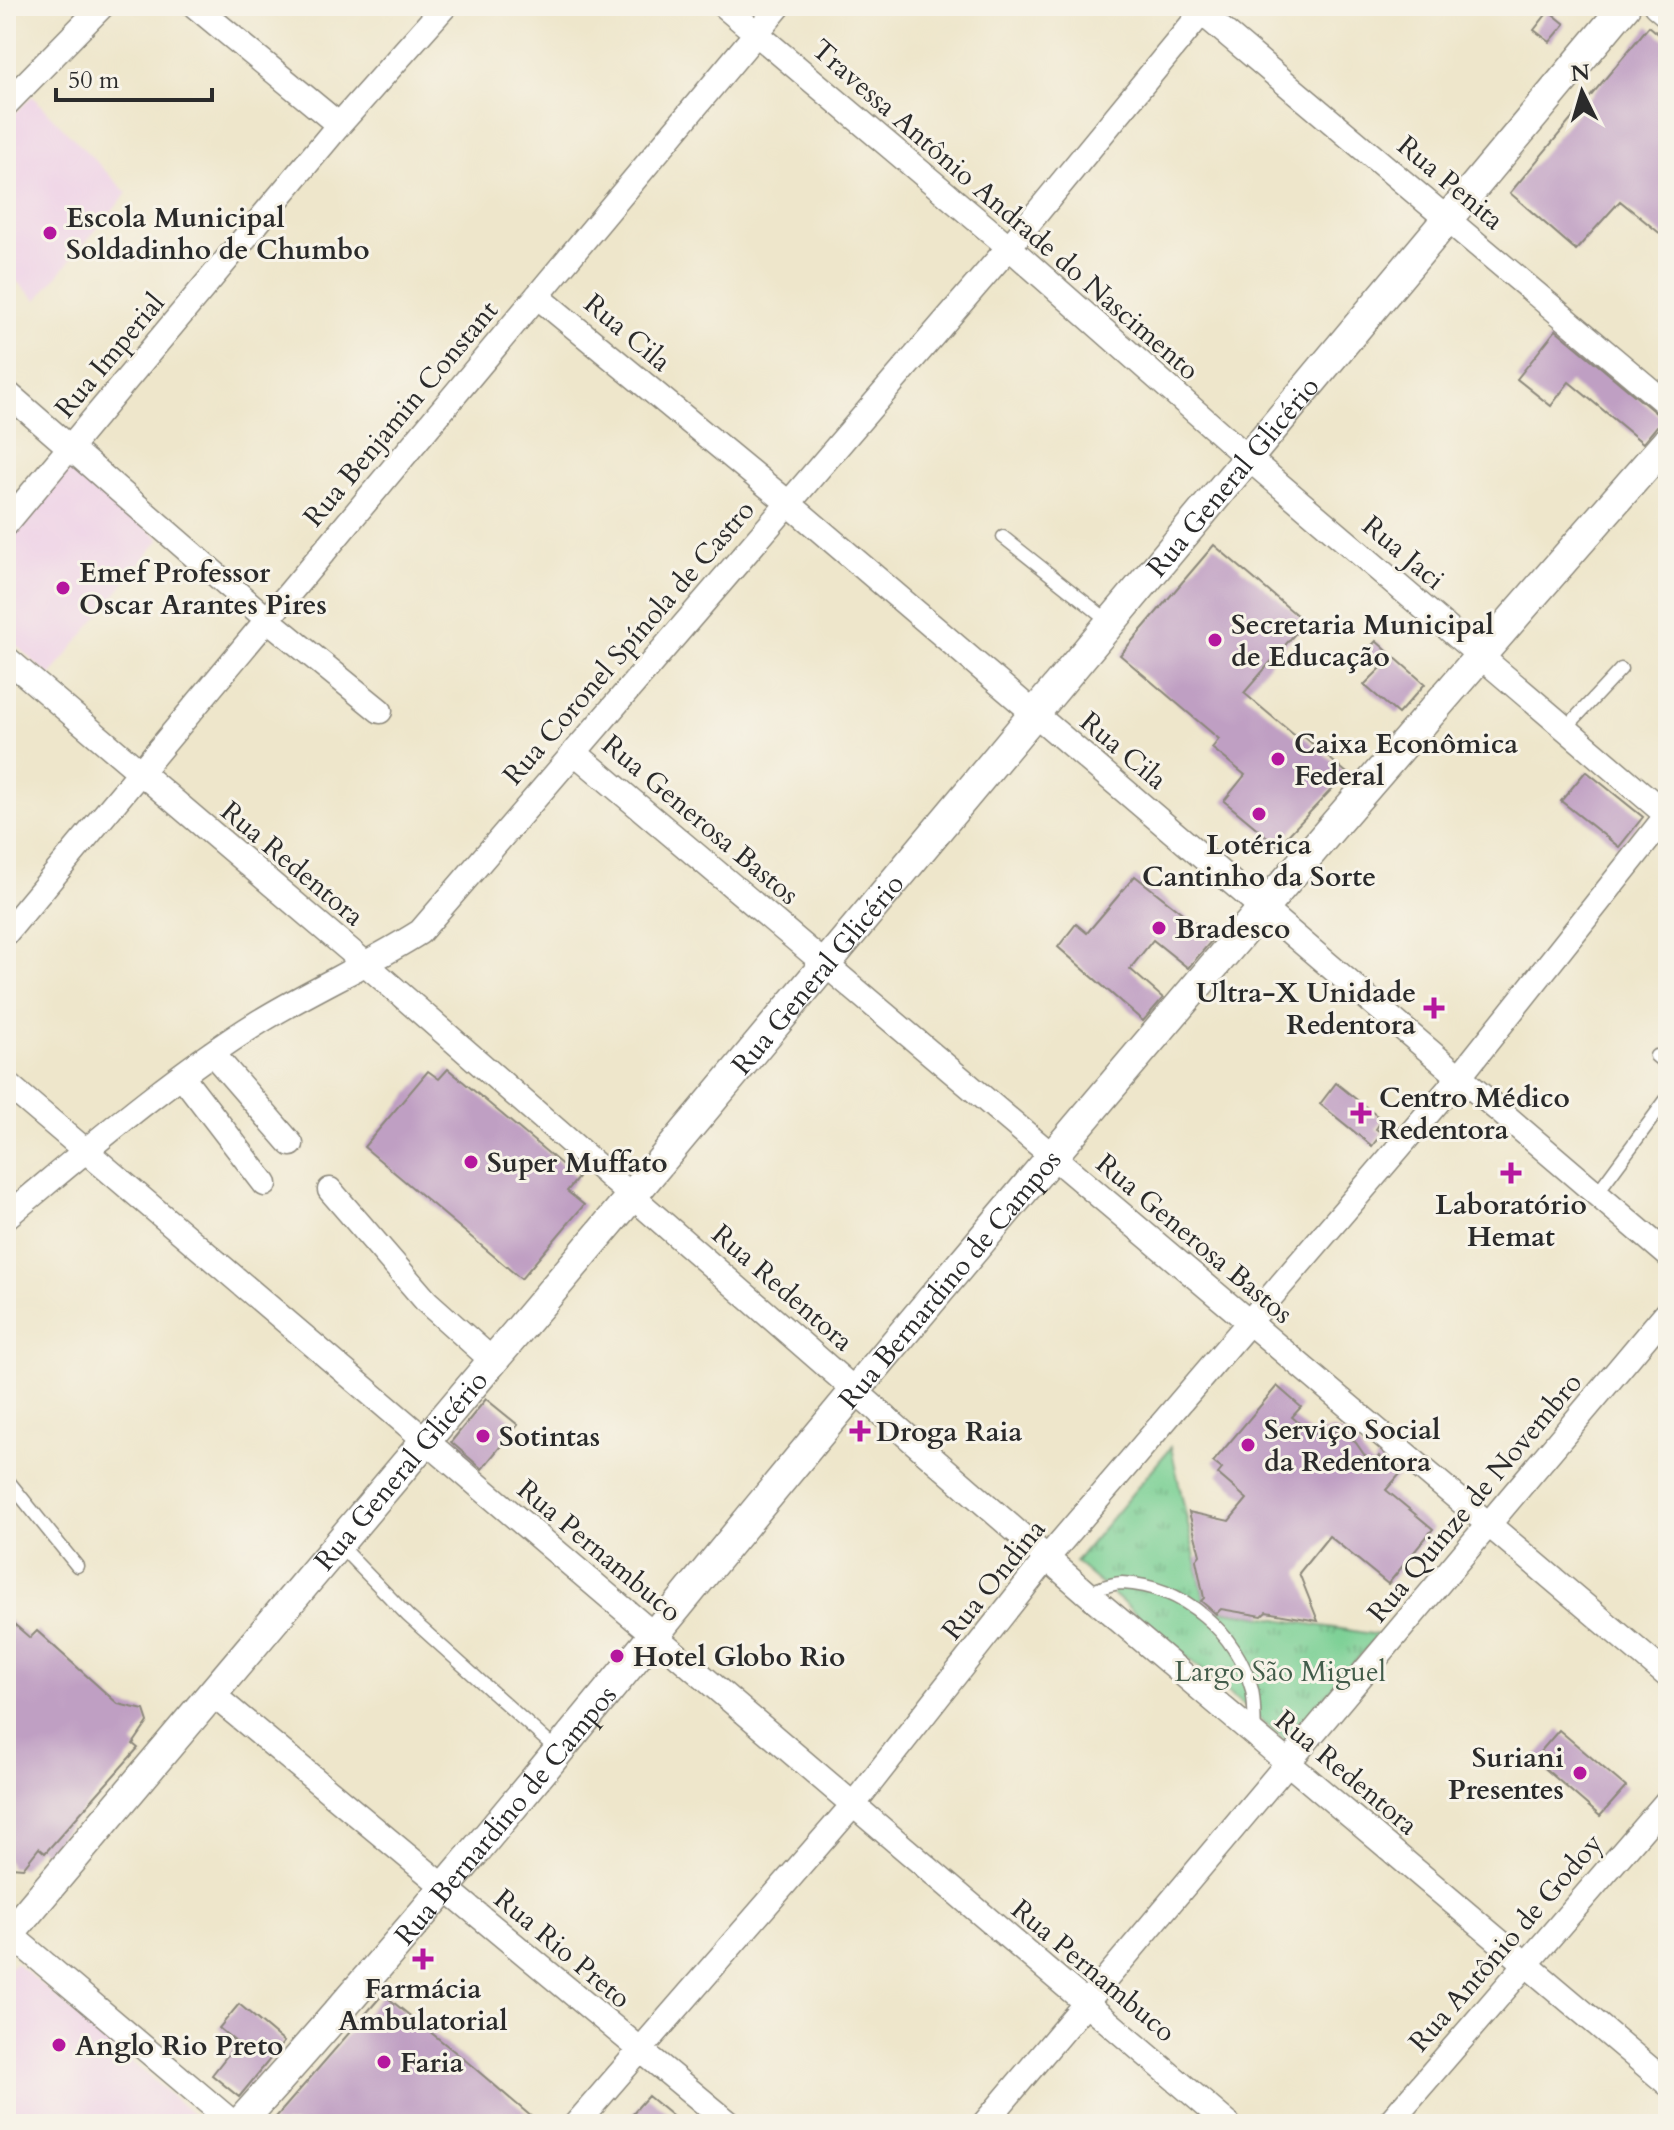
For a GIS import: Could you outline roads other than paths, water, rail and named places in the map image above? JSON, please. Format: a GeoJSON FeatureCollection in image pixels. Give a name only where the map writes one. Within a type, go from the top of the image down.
{"type":"FeatureCollection","features":[{"type":"Feature","properties":{"kind":"street"},"geometry":{"type":"LineString","coordinates":[[6,104],[102,6]]}},
{"type":"Feature","properties":{"kind":"street"},"geometry":{"type":"LineString","coordinates":[[195,6],[339,125]]}},
{"type":"Feature","properties":{"kind":"street","name":"Rua Imperial"},"geometry":{"type":"LineString","coordinates":[[6,524],[339,125],[445,6]]}},
{"type":"Feature","properties":{"kind":"street","name":"Travessa Antônio Andrade do Nascimento"},"geometry":{"type":"LineString","coordinates":[[724,6],[1009,247],[1248,458]]}},
{"type":"Feature","properties":{"kind":"street","name":"Rua Benjamin Constant"},"geometry":{"type":"LineString","coordinates":[[6,933],[779,6]]}},
{"type":"Feature","properties":{"kind":"street","name":"Rua General Glicério"},"geometry":{"type":"LineString","coordinates":[[7,1934],[631,1197],[1625,6]]}},
{"type":"Feature","properties":{"kind":"street"},"geometry":{"type":"LineString","coordinates":[[1656,6],[1668,16]]}},
{"type":"Feature","properties":{"kind":"street","name":"Rua Penita"},"geometry":{"type":"LineString","coordinates":[[1201,8],[1668,405]]}},
{"type":"Feature","properties":{"kind":"street","name":"Rua Coronel Spínola de Castro"},"geometry":{"type":"LineString","coordinates":[[6,1217],[212,1053],[262,1020],[367,965],[420,932],[1009,247],[1201,8]]}},
{"type":"Feature","properties":{"kind":"street","name":"Rua Cila"},"geometry":{"type":"LineString","coordinates":[[537,296],[787,502],[1668,1255]]}},
{"type":"Feature","properties":{"kind":"street"},"geometry":{"type":"LineString","coordinates":[[6,392],[73,446],[267,619],[380,711]]}},
{"type":"Feature","properties":{"kind":"street","name":"Rua Bernardino de Campos"},"geometry":{"type":"LineString","coordinates":[[237,2124],[445,1889],[857,1389],[1262,907],[1668,441]]}},
{"type":"Feature","properties":{"kind":"street","name":"Rua Jaci"},"geometry":{"type":"LineString","coordinates":[[1248,458],[1668,815]]}},
{"type":"Feature","properties":{"kind":"street","name":"Rua Redentora"},"geometry":{"type":"LineString","coordinates":[[6,658],[367,965],[631,1197],[857,1389],[1087,1593],[1668,2084]]}},
{"type":"Feature","properties":{"kind":"street","name":"Rua Generosa Bastos"},"geometry":{"type":"LineString","coordinates":[[574,752],[1668,1676]]}},
{"type":"Feature","properties":{"kind":"street","name":"Rua Ondina"},"geometry":{"type":"LineString","coordinates":[[576,2124],[853,1805],[1047,1558],[1460,1076],[1668,815]]}},
{"type":"Feature","properties":{"kind":"street"},"geometry":{"type":"LineString","coordinates":[[212,1053],[291,1144]]}},
{"type":"Feature","properties":{"kind":"street"},"geometry":{"type":"LineString","coordinates":[[182,1076],[265,1184]]}},
{"type":"Feature","properties":{"kind":"street","name":"Rua Pernambuco"},"geometry":{"type":"LineString","coordinates":[[6,1083],[1228,2124]]}},
{"type":"Feature","properties":{"kind":"street"},"geometry":{"type":"LineString","coordinates":[[330,1190],[427,1302],[493,1361]]}},
{"type":"Feature","properties":{"kind":"street","name":"Rua Quinze de Novembro"},"geometry":{"type":"LineString","coordinates":[[984,2124],[1668,1311]]}},
{"type":"Feature","properties":{"kind":"street","name":"Rua Rio Preto"},"geometry":{"type":"LineString","coordinates":[[212,1694],[730,2124]]}},
{"type":"Feature","properties":{"kind":"street","name":"Rua Antônio de Godoy"},"geometry":{"type":"LineString","coordinates":[[1388,2124],[1668,1800]]}},
{"type":"Feature","properties":{"kind":"street"},"geometry":{"type":"LineString","coordinates":[[7,1934],[237,2124]]}},
{"type":"Feature","properties":{"kind":"lane"},"geometry":{"type":"LineString","coordinates":[[1003,537],[1110,622]]}},
{"type":"Feature","properties":{"kind":"lane"},"geometry":{"type":"LineString","coordinates":[[1565,729],[1621,669]]}},
{"type":"Feature","properties":{"kind":"lane"},"geometry":{"type":"LineString","coordinates":[[1656,1056],[1668,1066]]}},
{"type":"Feature","properties":{"kind":"lane"},"geometry":{"type":"LineString","coordinates":[[1597,1193],[1668,1097]]}},
{"type":"Feature","properties":{"kind":"lane"},"geometry":{"type":"LineString","coordinates":[[6,1478],[77,1566]]}},
{"type":"Feature","properties":{"kind":"lane"},"geometry":{"type":"LineString","coordinates":[[338,1545],[408,1616],[558,1751]]}},
{"type":"Feature","properties":{"kind":"lane"},"geometry":{"type":"LineString","coordinates":[[1087,1593],[1119,1583],[1146,1587],[1178,1598],[1204,1614],[1238,1657],[1252,1692],[1255,1733]]}},
{"type":"Feature","properties":{"kind":"place","name":"Escola Municipal Soldadinho de Chumbo"},"geometry":{"type":"Point","coordinates":[50,233]}},
{"type":"Feature","properties":{"kind":"place","name":"Emef Professor Oscar Arantes Pires"},"geometry":{"type":"Point","coordinates":[63,588]}},
{"type":"Feature","properties":{"kind":"place","name":"Secretaria Municipal de Educação"},"geometry":{"type":"Point","coordinates":[1215,640]}},
{"type":"Feature","properties":{"kind":"place","name":"Caixa Econômica Federal"},"geometry":{"type":"Point","coordinates":[1278,759]}},
{"type":"Feature","properties":{"kind":"place","name":"Lotérica Cantinho da Sorte"},"geometry":{"type":"Point","coordinates":[1259,814]}},
{"type":"Feature","properties":{"kind":"place","name":"Bradesco"},"geometry":{"type":"Point","coordinates":[1159,928]}},
{"type":"Feature","properties":{"kind":"place","name":"Ultra-X Unidade Redentora"},"geometry":{"type":"Point","coordinates":[1434,1008]}},
{"type":"Feature","properties":{"kind":"place","name":"Centro Médico Redentora"},"geometry":{"type":"Point","coordinates":[1361,1113]}},
{"type":"Feature","properties":{"kind":"place","name":"Super Muffato"},"geometry":{"type":"Point","coordinates":[471,1162]}},
{"type":"Feature","properties":{"kind":"place","name":"Laboratório Hemat"},"geometry":{"type":"Point","coordinates":[1511,1173]}},
{"type":"Feature","properties":{"kind":"place","name":"Droga Raia"},"geometry":{"type":"Point","coordinates":[860,1431]}},
{"type":"Feature","properties":{"kind":"place","name":"Sotintas"},"geometry":{"type":"Point","coordinates":[483,1436]}},
{"type":"Feature","properties":{"kind":"place","name":"Serviço Social da Redentora"},"geometry":{"type":"Point","coordinates":[1248,1445]}},
{"type":"Feature","properties":{"kind":"place","name":"Hotel Globo Rio"},"geometry":{"type":"Point","coordinates":[617,1656]}},
{"type":"Feature","properties":{"kind":"place","name":"Suriani Presentes"},"geometry":{"type":"Point","coordinates":[1580,1773]}},
{"type":"Feature","properties":{"kind":"place","name":"Farmácia Ambulatorial"},"geometry":{"type":"Point","coordinates":[423,1959]}},
{"type":"Feature","properties":{"kind":"place","name":"Anglo Rio Preto"},"geometry":{"type":"Point","coordinates":[59,2045]}},
{"type":"Feature","properties":{"kind":"place","name":"Faria"},"geometry":{"type":"Point","coordinates":[384,2062]}},
{"type":"Feature","properties":{"kind":"park label","name":"Largo São Miguel"},"geometry":{"type":"Point","coordinates":[1280,1671]}}]}
